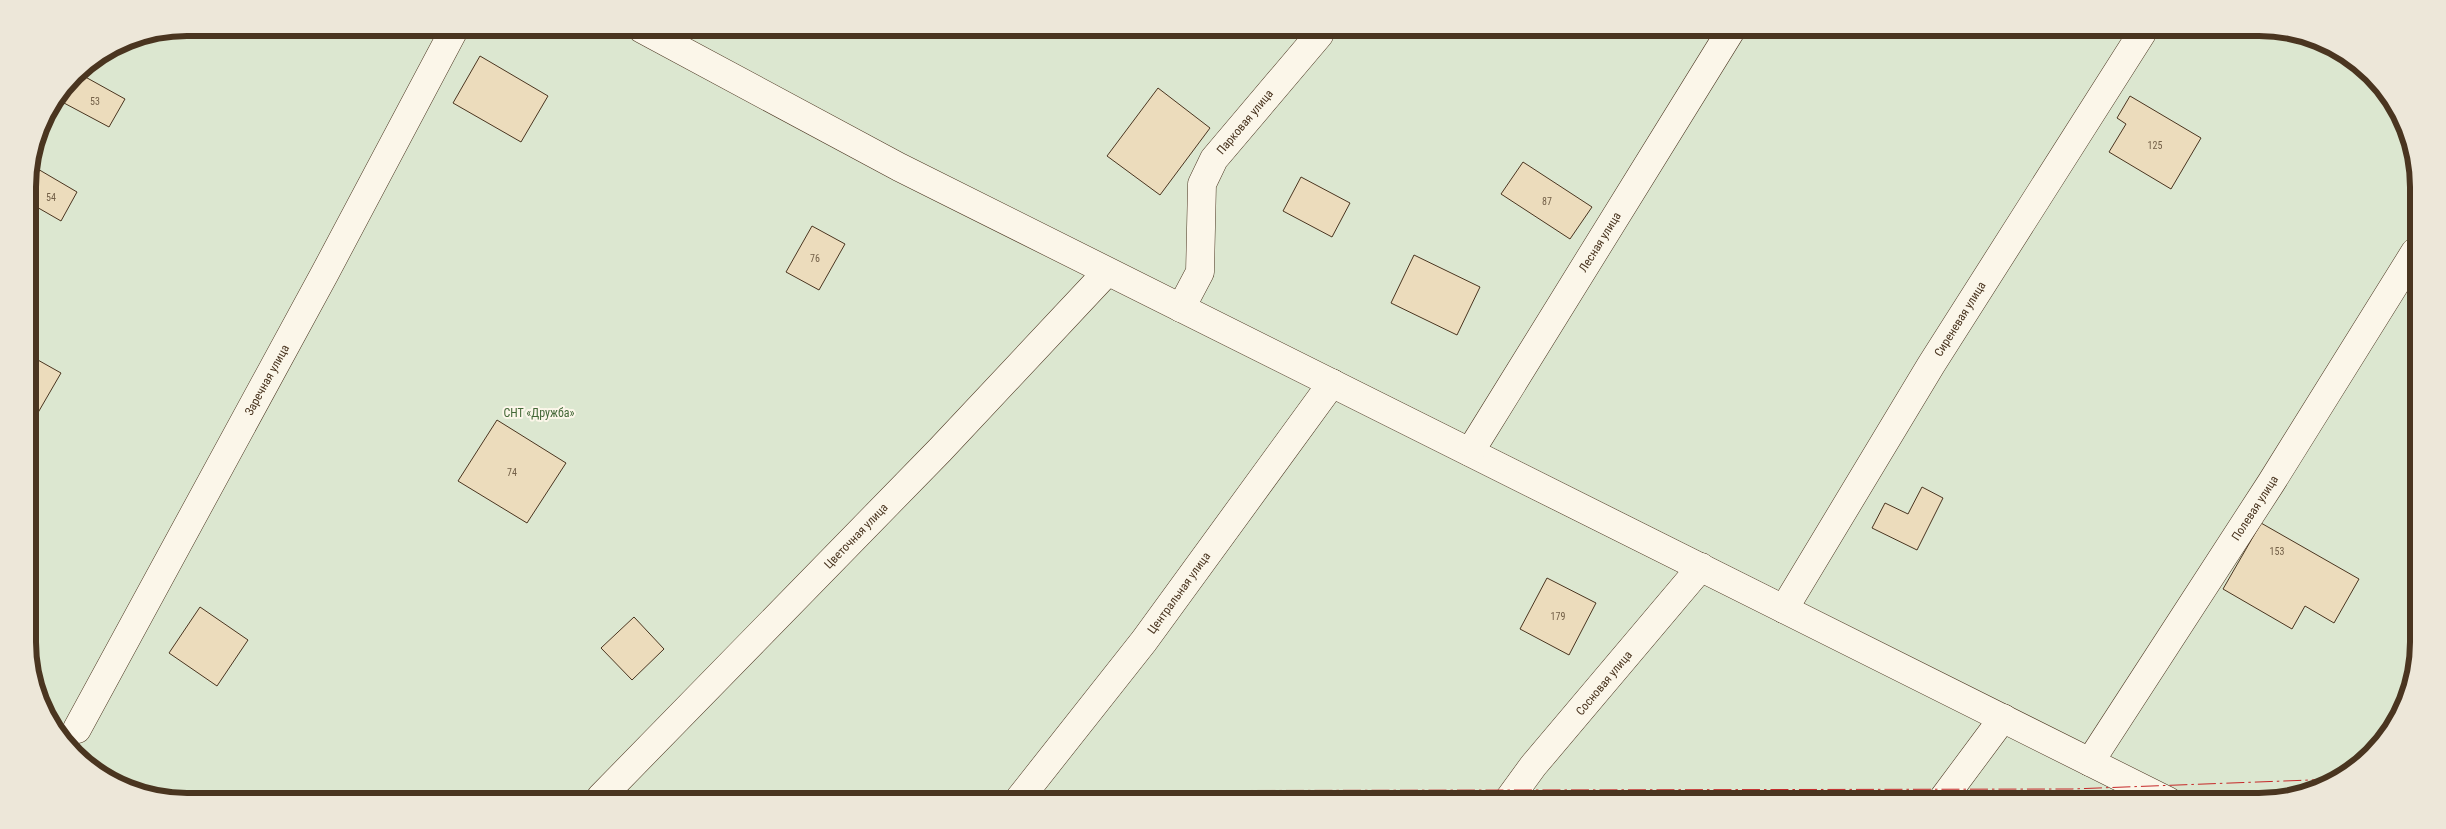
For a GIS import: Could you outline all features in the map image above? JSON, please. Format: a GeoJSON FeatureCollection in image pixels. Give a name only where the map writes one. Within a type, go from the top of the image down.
{"type":"FeatureCollection","features":[{"type":"Feature","properties":{"kind":"street","name":"Заречная улица"},"geometry":{"type":"LineString","coordinates":[[77,729],[325,274],[451,36]]}},
{"type":"Feature","properties":{"kind":"street"},"geometry":{"type":"LineString","coordinates":[[655,36],[899,167],[2150,792]]}},
{"type":"Feature","properties":{"kind":"street","name":"Парковая улица"},"geometry":{"type":"LineString","coordinates":[[1182,308],[1200,272],[1202,184],[1214,159],[1318,36]]}},
{"type":"Feature","properties":{"kind":"street","name":"Лесная улица"},"geometry":{"type":"LineString","coordinates":[[1470,452],[1728,36]]}},
{"type":"Feature","properties":{"kind":"street","name":"Сиреневая улица"},"geometry":{"type":"LineString","coordinates":[[1784,609],[1931,365],[2140,36]]}},
{"type":"Feature","properties":{"kind":"street","name":"Полевая улица"},"geometry":{"type":"LineString","coordinates":[[2090,762],[2271,483],[2410,260]]}},
{"type":"Feature","properties":{"kind":"street","name":"Цветочная улица"},"geometry":{"type":"LineString","coordinates":[[605,793],[940,450],[1107,272]]}},
{"type":"Feature","properties":{"kind":"street","name":"Центральная улица"},"geometry":{"type":"LineString","coordinates":[[1024,793],[1144,641],[1332,383]]}},
{"type":"Feature","properties":{"kind":"street","name":"Сосновая улица"},"geometry":{"type":"LineString","coordinates":[[1513,792],[1533,766],[1701,568]]}},
{"type":"Feature","properties":{"kind":"street"},"geometry":{"type":"LineString","coordinates":[[1948,792],[2002,718]]}},
{"type":"Feature","properties":{"kind":"green space","name":"СНТ «Дружба»"},"geometry":{"type":"Polygon","coordinates":[[[188,36],[2258,36],[2298,41],[2334,57],[2351,68],[2365,81],[2384,103],[2394,121],[2402,139],[2407,158],[2410,188],[2410,641],[2405,681],[2384,726],[2351,761],[2334,772],[2307,785],[2288,790],[2268,792],[188,793],[148,788],[112,772],[95,761],[81,748],[68,734],[57,717],[44,690],[39,671],[36,641],[37,178],[41,148],[48,130],[57,112],[74,88],[95,68],[121,52],[148,41],[188,36]]]}},
{"type":"Feature","properties":{"kind":"building"},"geometry":{"type":"Polygon","coordinates":[[[480,56],[548,96],[521,142],[453,103],[480,56]]]}},
{"type":"Feature","properties":{"kind":"building"},"geometry":{"type":"Polygon","coordinates":[[[85,77],[125,99],[109,127],[64,103],[69,94],[85,77]]]}},
{"type":"Feature","properties":{"kind":"building"},"geometry":{"type":"Polygon","coordinates":[[[1158,88],[1210,128],[1160,195],[1107,156],[1158,88]]]}},
{"type":"Feature","properties":{"kind":"building"},"geometry":{"type":"Polygon","coordinates":[[[2130,96],[2201,138],[2171,189],[2109,152],[2126,124],[2117,118],[2130,96]]]}},
{"type":"Feature","properties":{"kind":"building"},"geometry":{"type":"Polygon","coordinates":[[[1523,162],[1592,207],[1570,239],[1501,194],[1523,162]]]}},
{"type":"Feature","properties":{"kind":"building"},"geometry":{"type":"Polygon","coordinates":[[[38,169],[77,192],[61,221],[37,207],[38,169]]]}},
{"type":"Feature","properties":{"kind":"building"},"geometry":{"type":"Polygon","coordinates":[[[1301,177],[1350,203],[1332,237],[1283,211],[1301,177]]]}},
{"type":"Feature","properties":{"kind":"building"},"geometry":{"type":"Polygon","coordinates":[[[812,226],[845,244],[819,290],[786,272],[812,226]]]}},
{"type":"Feature","properties":{"kind":"building"},"geometry":{"type":"Polygon","coordinates":[[[1414,255],[1480,287],[1457,335],[1391,303],[1414,255]]]}},
{"type":"Feature","properties":{"kind":"building"},"geometry":{"type":"Polygon","coordinates":[[[37,359],[61,373],[36,415],[37,359]]]}},
{"type":"Feature","properties":{"kind":"building"},"geometry":{"type":"Polygon","coordinates":[[[497,420],[566,463],[527,523],[458,481],[497,420]]]}},
{"type":"Feature","properties":{"kind":"building"},"geometry":{"type":"Polygon","coordinates":[[[1922,487],[1943,498],[1917,550],[1872,528],[1885,503],[1908,514],[1922,487]]]}},
{"type":"Feature","properties":{"kind":"building"},"geometry":{"type":"Polygon","coordinates":[[[2261,523],[2359,579],[2334,623],[2305,606],[2292,629],[2223,589],[2261,523]]]}},
{"type":"Feature","properties":{"kind":"building"},"geometry":{"type":"Polygon","coordinates":[[[1547,578],[1596,603],[1569,655],[1520,629],[1547,578]]]}},
{"type":"Feature","properties":{"kind":"building"},"geometry":{"type":"Polygon","coordinates":[[[200,607],[248,640],[217,686],[169,653],[200,607]]]}},
{"type":"Feature","properties":{"kind":"building"},"geometry":{"type":"Polygon","coordinates":[[[634,617],[664,649],[632,680],[601,648],[634,617]]]}},
{"type":"Feature","properties":{"kind":"power"},"geometry":{"type":"LineString","coordinates":[[820,793],[2072,789],[2319,780]]}}]}
